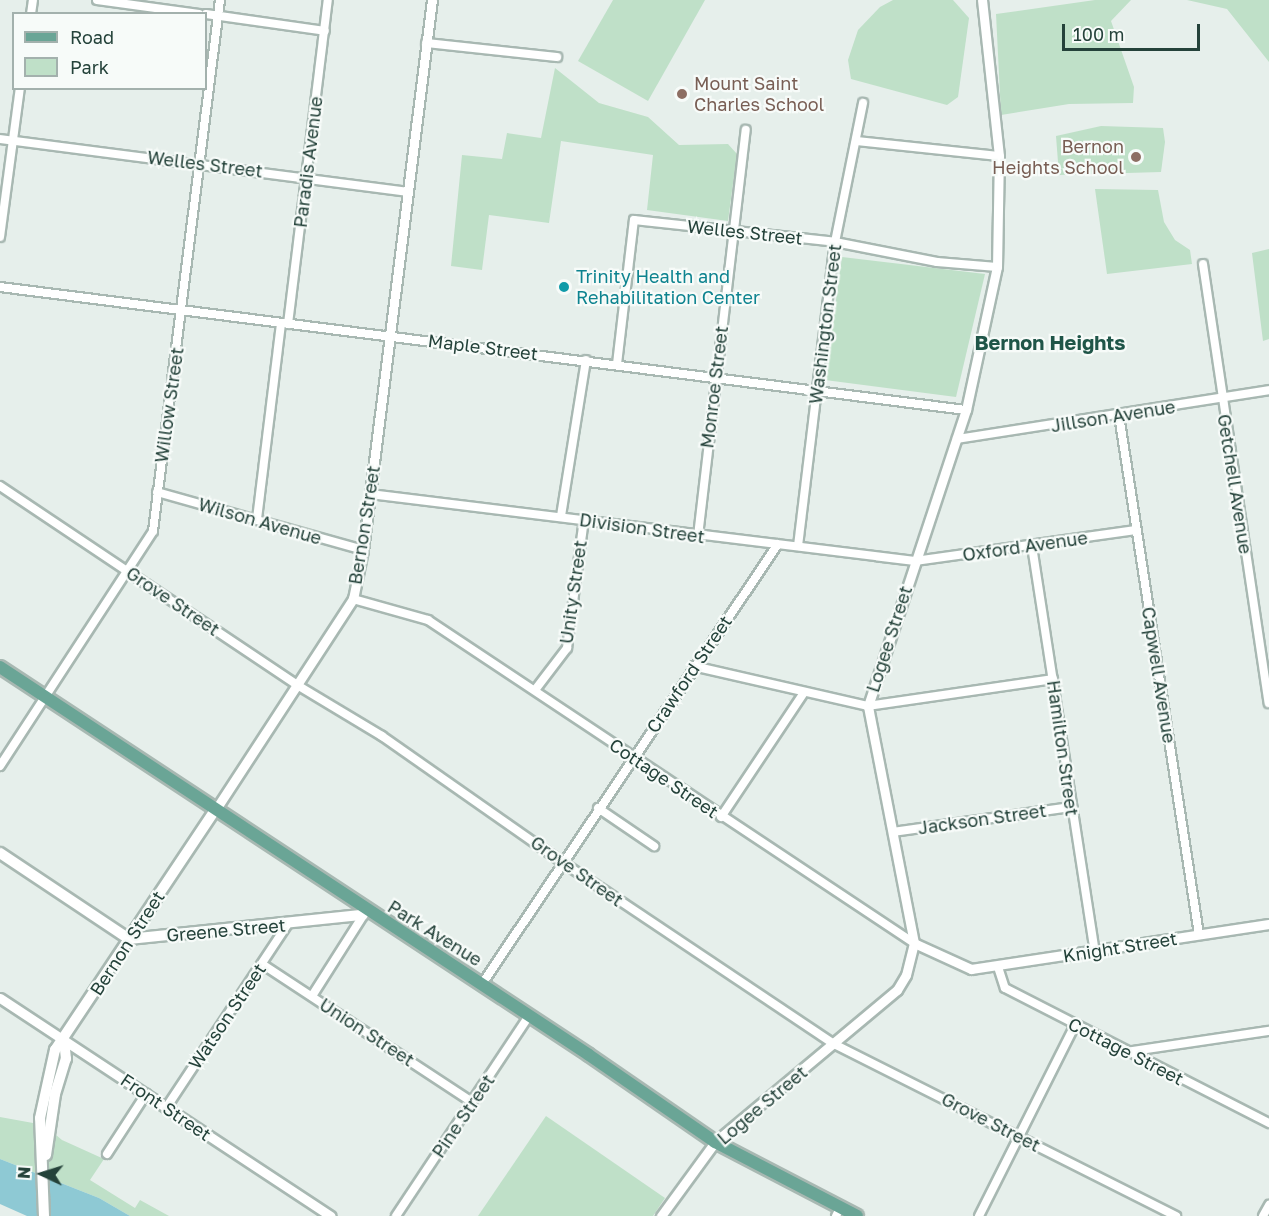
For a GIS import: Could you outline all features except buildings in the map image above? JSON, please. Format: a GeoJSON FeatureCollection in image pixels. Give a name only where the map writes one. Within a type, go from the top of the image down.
{"type":"FeatureCollection","features":[{"type":"Feature","properties":{"kind":"main road","name":"Park Avenue"},"geometry":{"type":"LineString","coordinates":[[0,667],[216,809],[365,913],[482,984],[715,1142],[838,1212],[858,1216]]}},
{"type":"Feature","properties":{"kind":"main road","name":"Bernon Street"},"geometry":{"type":"LineString","coordinates":[[64,1040],[216,809]]}},
{"type":"Feature","properties":{"kind":"main road"},"geometry":{"type":"LineString","coordinates":[[0,853],[129,939]]}},
{"type":"Feature","properties":{"kind":"main road","name":"Greene Street"},"geometry":{"type":"LineString","coordinates":[[129,939],[287,925],[365,913]]}},
{"type":"Feature","properties":{"kind":"main road"},"geometry":{"type":"LineString","coordinates":[[44,1216],[43,1177],[46,1128],[66,1059],[64,1040]]}},
{"type":"Feature","properties":{"kind":"street"},"geometry":{"type":"LineString","coordinates":[[97,0],[184,12]]}},
{"type":"Feature","properties":{"kind":"street","name":"Willow Street"},"geometry":{"type":"LineString","coordinates":[[0,766],[153,531],[220,0]]}},
{"type":"Feature","properties":{"kind":"street","name":"Paradis Avenue"},"geometry":{"type":"LineString","coordinates":[[257,519],[307,177],[328,0]]}},
{"type":"Feature","properties":{"kind":"street","name":"Bernon Street"},"geometry":{"type":"LineString","coordinates":[[216,809],[352,599],[363,550],[432,0]]}},
{"type":"Feature","properties":{"kind":"street","name":"Logee Street"},"geometry":{"type":"LineString","coordinates":[[661,1216],[715,1142],[897,990],[906,975],[914,943],[868,706],[966,410],[997,267],[999,156],[982,0]]}},
{"type":"Feature","properties":{"kind":"street"},"geometry":{"type":"LineString","coordinates":[[207,14],[325,31]]}},
{"type":"Feature","properties":{"kind":"street"},"geometry":{"type":"LineString","coordinates":[[426,43],[557,57]]}},
{"type":"Feature","properties":{"kind":"street"},"geometry":{"type":"LineString","coordinates":[[0,237],[20,90]]}},
{"type":"Feature","properties":{"kind":"street","name":"Washington Street"},"geometry":{"type":"LineString","coordinates":[[798,546],[835,242],[863,103]]}},
{"type":"Feature","properties":{"kind":"street","name":"Monroe Street"},"geometry":{"type":"LineString","coordinates":[[698,536],[746,130]]}},
{"type":"Feature","properties":{"kind":"street","name":"Welles Street"},"geometry":{"type":"LineString","coordinates":[[0,139],[409,192]]}},
{"type":"Feature","properties":{"kind":"street"},"geometry":{"type":"LineString","coordinates":[[856,141],[999,156]]}},
{"type":"Feature","properties":{"kind":"street","name":"Welles Street"},"geometry":{"type":"LineString","coordinates":[[617,364],[634,220],[835,242],[938,261],[997,267]]}},
{"type":"Feature","properties":{"kind":"street","name":"Getchell Avenue"},"geometry":{"type":"LineString","coordinates":[[1203,264],[1269,702]]}},
{"type":"Feature","properties":{"kind":"street","name":"Maple Street"},"geometry":{"type":"LineString","coordinates":[[0,286],[966,410]]}},
{"type":"Feature","properties":{"kind":"street"},"geometry":{"type":"LineString","coordinates":[[561,516],[586,360]]}},
{"type":"Feature","properties":{"kind":"street","name":"Jillson Avenue"},"geometry":{"type":"LineString","coordinates":[[957,439],[1269,390]]}},
{"type":"Feature","properties":{"kind":"street","name":"Capwell Avenue"},"geometry":{"type":"LineString","coordinates":[[1119,415],[1199,935]]}},
{"type":"Feature","properties":{"kind":"street","name":"Grove Street"},"geometry":{"type":"LineString","coordinates":[[0,486],[129,570],[297,685],[382,736],[562,862],[834,1044],[1176,1216]]}},
{"type":"Feature","properties":{"kind":"street","name":"Wilson Avenue"},"geometry":{"type":"LineString","coordinates":[[157,492],[363,550]]}},
{"type":"Feature","properties":{"kind":"street","name":"Division Street"},"geometry":{"type":"LineString","coordinates":[[370,494],[915,561]]}},
{"type":"Feature","properties":{"kind":"street","name":"Unity Street"},"geometry":{"type":"LineString","coordinates":[[535,690],[567,648],[584,519]]}},
{"type":"Feature","properties":{"kind":"street","name":"Oxford Avenue"},"geometry":{"type":"LineString","coordinates":[[915,561],[1136,530]]}},
{"type":"Feature","properties":{"kind":"street","name":"Crawford Street"},"geometry":{"type":"LineString","coordinates":[[482,984],[693,666],[778,544]]}},
{"type":"Feature","properties":{"kind":"street","name":"Hamilton Street"},"geometry":{"type":"LineString","coordinates":[[1032,546],[1095,951]]}},
{"type":"Feature","properties":{"kind":"street","name":"Cottage Street"},"geometry":{"type":"LineString","coordinates":[[352,599],[428,620],[721,817],[914,943],[971,969]]}},
{"type":"Feature","properties":{"kind":"street"},"geometry":{"type":"LineString","coordinates":[[693,666],[803,694],[868,706],[1053,679]]}},
{"type":"Feature","properties":{"kind":"street"},"geometry":{"type":"LineString","coordinates":[[721,817],[803,694]]}},
{"type":"Feature","properties":{"kind":"street","name":"Jackson Street"},"geometry":{"type":"LineString","coordinates":[[893,831],[1072,807]]}},
{"type":"Feature","properties":{"kind":"street"},"geometry":{"type":"LineString","coordinates":[[598,808],[654,846]]}},
{"type":"Feature","properties":{"kind":"street"},"geometry":{"type":"LineString","coordinates":[[312,996],[365,913]]}},
{"type":"Feature","properties":{"kind":"street","name":"Knight Street"},"geometry":{"type":"LineString","coordinates":[[971,969],[998,967],[1269,924]]}},
{"type":"Feature","properties":{"kind":"street","name":"Watson Street"},"geometry":{"type":"LineString","coordinates":[[166,1108],[287,925]]}},
{"type":"Feature","properties":{"kind":"street","name":"Union Street"},"geometry":{"type":"LineString","coordinates":[[262,964],[472,1102]]}},
{"type":"Feature","properties":{"kind":"street","name":"Cottage Street"},"geometry":{"type":"LineString","coordinates":[[998,967],[1005,988],[1126,1052],[1269,1122]]}},
{"type":"Feature","properties":{"kind":"street","name":"Front Street"},"geometry":{"type":"LineString","coordinates":[[0,998],[331,1216]]}},
{"type":"Feature","properties":{"kind":"street","name":"Pine Street"},"geometry":{"type":"LineString","coordinates":[[396,1216],[529,1016]]}},
{"type":"Feature","properties":{"kind":"street"},"geometry":{"type":"LineString","coordinates":[[979,1216],[1075,1025]]}},
{"type":"Feature","properties":{"kind":"street"},"geometry":{"type":"LineString","coordinates":[[1126,1052],[1269,1031]]}},
{"type":"Feature","properties":{"kind":"street"},"geometry":{"type":"LineString","coordinates":[[107,1154],[146,1094]]}},
{"type":"Feature","properties":{"kind":"street"},"geometry":{"type":"LineString","coordinates":[[1263,1216],[1269,1205]]}},
{"type":"Feature","properties":{"kind":"green space"},"geometry":{"type":"Polygon","coordinates":[[[613,0],[705,0],[648,101],[578,61],[613,0]]]}},
{"type":"Feature","properties":{"kind":"green space"},"geometry":{"type":"Polygon","coordinates":[[[893,0],[953,0],[969,18],[958,97],[947,105],[851,79],[848,60],[858,30],[880,7],[893,0]]]}},
{"type":"Feature","properties":{"kind":"green space"},"geometry":{"type":"Polygon","coordinates":[[[1095,0],[1131,0],[1111,21],[1134,87],[1133,103],[1069,104],[1001,115],[996,14],[1095,0]]]}},
{"type":"Feature","properties":{"kind":"green space"},"geometry":{"type":"Polygon","coordinates":[[[1187,0],[1269,0],[1269,62],[1227,9],[1187,0]]]}},
{"type":"Feature","properties":{"kind":"green space"},"geometry":{"type":"Polygon","coordinates":[[[555,68],[599,103],[648,117],[679,145],[728,144],[737,154],[728,221],[647,210],[653,155],[561,141],[549,223],[489,215],[482,270],[451,266],[462,155],[502,159],[507,133],[541,138],[555,68]]]}},
{"type":"Feature","properties":{"kind":"green space"},"geometry":{"type":"Polygon","coordinates":[[[1101,126],[1163,128],[1165,142],[1161,172],[1059,175],[1056,136],[1101,126]]]}},
{"type":"Feature","properties":{"kind":"green space"},"geometry":{"type":"Polygon","coordinates":[[[1095,189],[1158,190],[1164,222],[1175,240],[1190,250],[1192,264],[1107,274],[1095,189]]]}},
{"type":"Feature","properties":{"kind":"green space"},"geometry":{"type":"Polygon","coordinates":[[[1269,249],[1269,339],[1263,341],[1252,253],[1269,249]]]}},
{"type":"Feature","properties":{"kind":"green space"},"geometry":{"type":"Polygon","coordinates":[[[842,257],[985,274],[956,397],[825,380],[842,257]]]}},
{"type":"Feature","properties":{"kind":"green space"},"geometry":{"type":"Polygon","coordinates":[[[546,1116],[665,1198],[653,1216],[478,1216],[546,1116]]]}},
{"type":"Feature","properties":{"kind":"green space"},"geometry":{"type":"Polygon","coordinates":[[[0,1117],[44,1125],[62,1140],[104,1159],[90,1180],[135,1208],[140,1200],[169,1216],[130,1216],[99,1198],[0,1159],[0,1117]]]}},
{"type":"Feature","properties":{"kind":"water"},"geometry":{"type":"Polygon","coordinates":[[[0,1159],[99,1198],[130,1216],[27,1216],[0,1204],[0,1159]]]}},
{"type":"Feature","properties":{"kind":"place","name":"Mount Saint Charles School"},"geometry":{"type":"Point","coordinates":[682,94]}},
{"type":"Feature","properties":{"kind":"place","name":"Bernon Heights School"},"geometry":{"type":"Point","coordinates":[1136,157]}},
{"type":"Feature","properties":{"kind":"place","name":"Trinity Health and Rehabilitation Center"},"geometry":{"type":"Point","coordinates":[564,287]}},
{"type":"Feature","properties":{"kind":"district","name":"Bernon Heights"},"geometry":{"type":"Point","coordinates":[1050,342]}}]}
